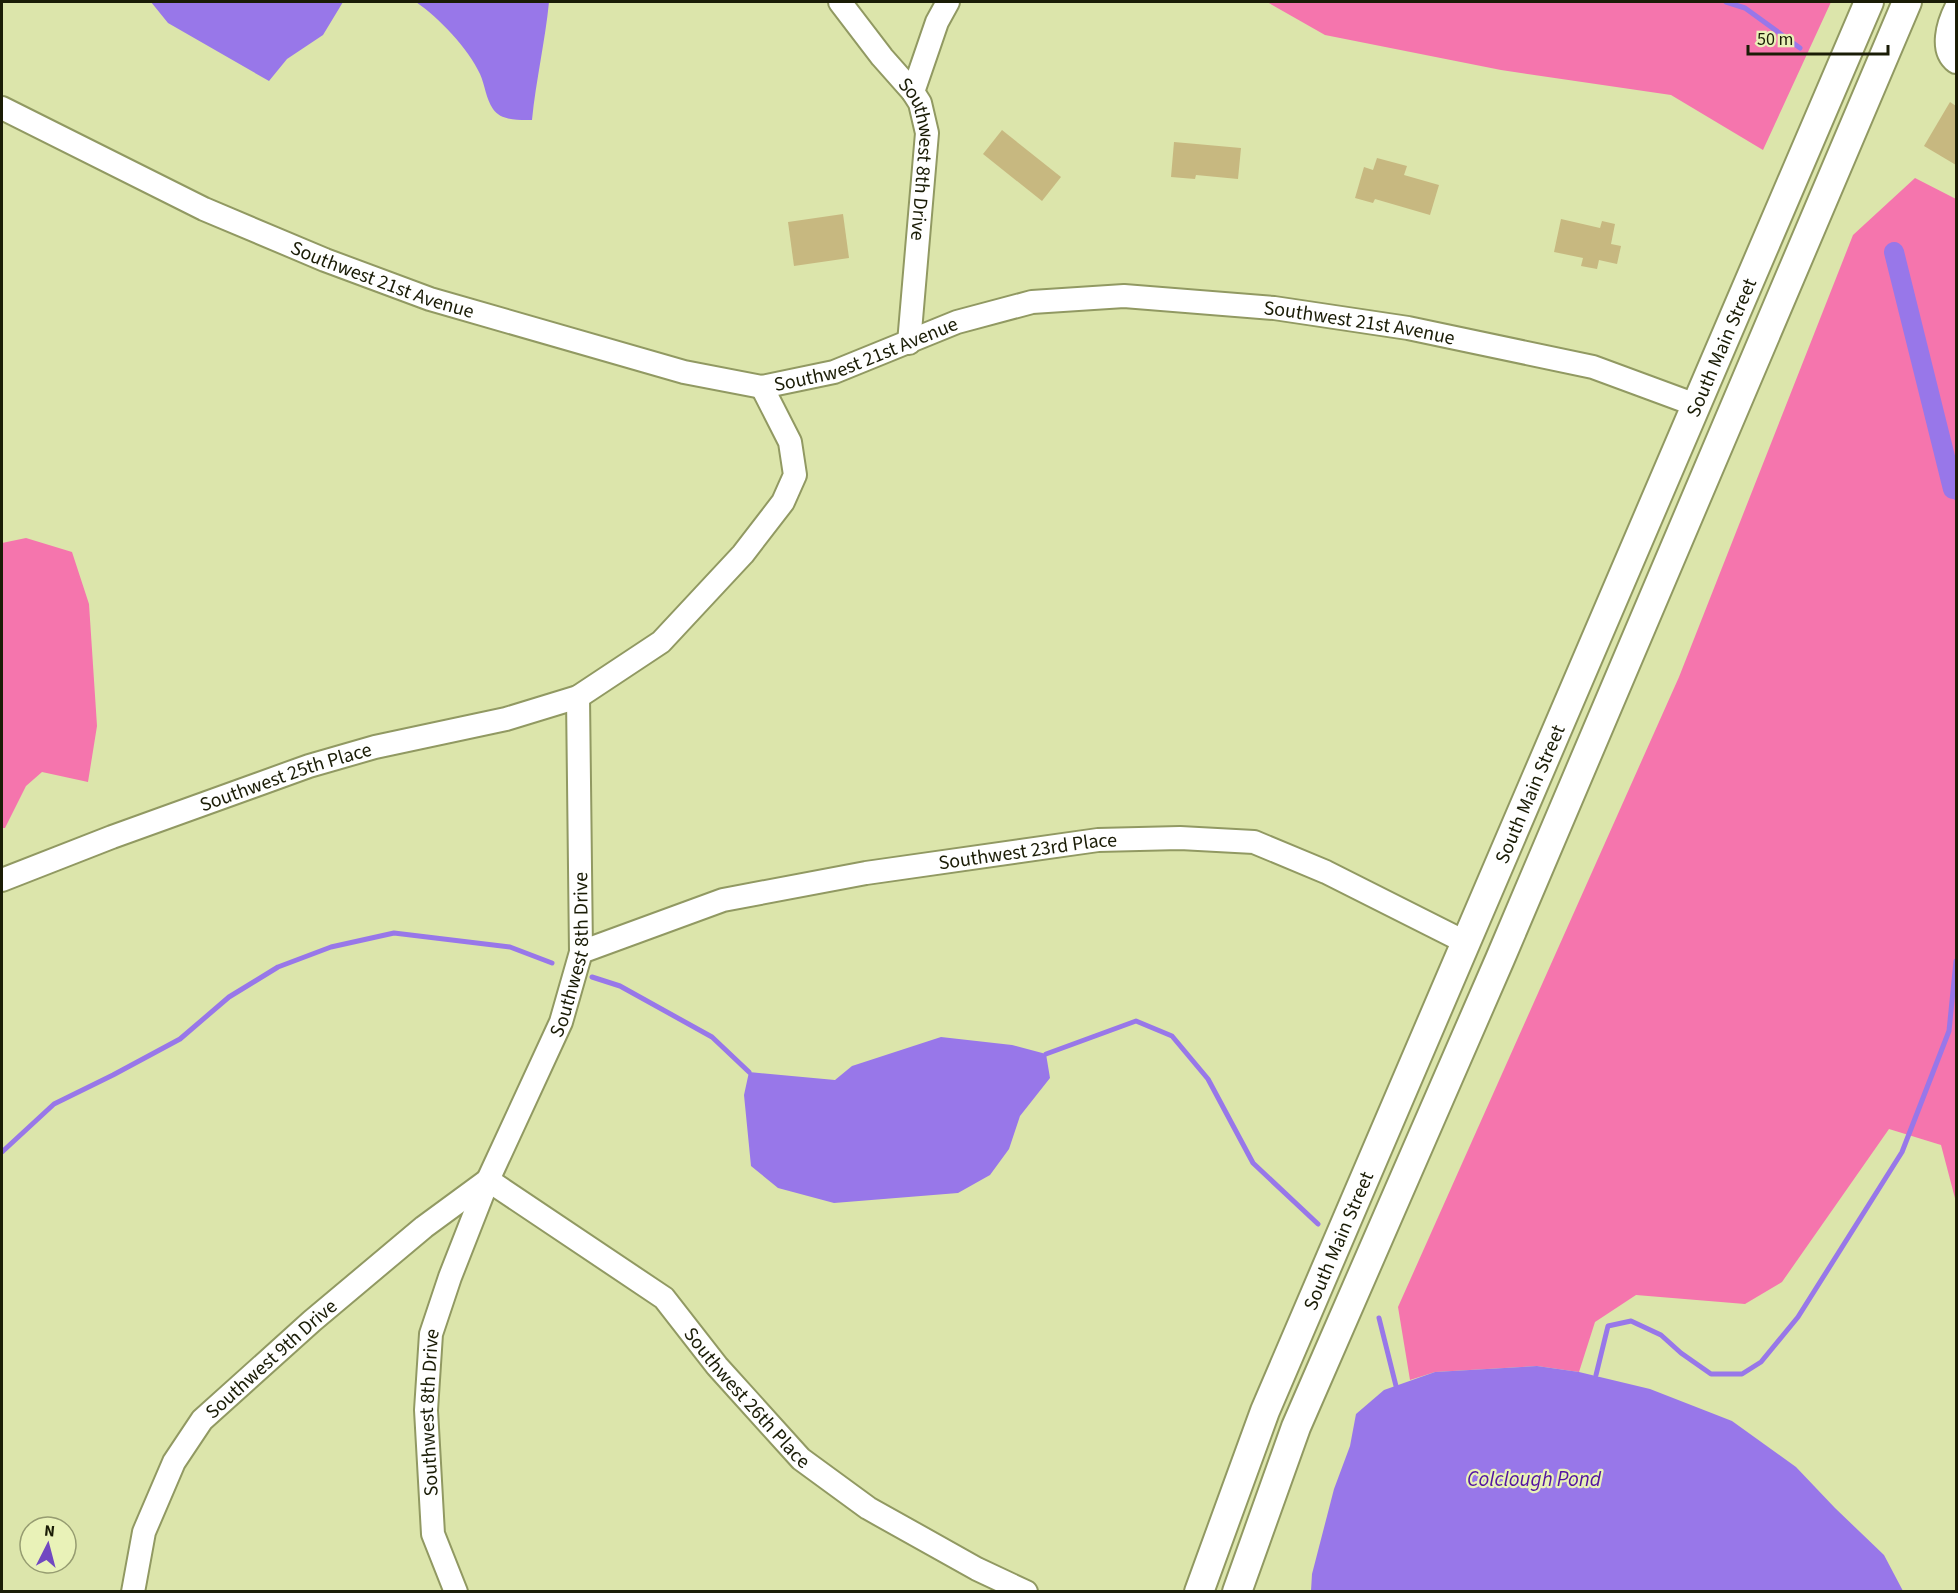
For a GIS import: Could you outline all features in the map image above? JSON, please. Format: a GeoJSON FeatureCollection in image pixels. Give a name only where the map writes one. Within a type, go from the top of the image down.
{"type":"FeatureCollection","features":[{"type":"Feature","properties":{"kind":"main road","name":"South Main Street"},"geometry":{"type":"LineString","coordinates":[[1199,1592],[1265,1411],[1869,2]]}},
{"type":"Feature","properties":{"kind":"main road","name":"South Main Street"},"geometry":{"type":"LineString","coordinates":[[1237,1592],[1296,1427],[1500,959],[1907,2]]}},
{"type":"Feature","properties":{"kind":"main road"},"geometry":{"type":"LineString","coordinates":[[1696,405],[1727,423]]}},
{"type":"Feature","properties":{"kind":"main road"},"geometry":{"type":"LineString","coordinates":[[1467,943],[1500,959]]}},
{"type":"Feature","properties":{"kind":"street","name":"Southwest 8th Drive"},"geometry":{"type":"LineString","coordinates":[[840,2],[882,57],[913,92],[920,103],[927,134],[909,343]]}},
{"type":"Feature","properties":{"kind":"street"},"geometry":{"type":"LineString","coordinates":[[913,92],[937,22],[948,2]]}},
{"type":"Feature","properties":{"kind":"street"},"geometry":{"type":"LineString","coordinates":[[1956,8],[1951,18],[1946,42],[1953,61],[1956,63]]}},
{"type":"Feature","properties":{"kind":"street","name":"Southwest 21st Avenue"},"geometry":{"type":"LineString","coordinates":[[2,108],[204,209],[325,261],[430,299],[684,372],[762,387],[834,372],[957,322],[1032,302],[1124,296],[1274,308],[1408,328],[1593,367],[1696,405]]}},
{"type":"Feature","properties":{"kind":"street"},"geometry":{"type":"LineString","coordinates":[[578,697],[661,642],[743,554],[783,502],[795,475],[790,442],[762,387]]}},
{"type":"Feature","properties":{"kind":"street","name":"Southwest 8th Drive"},"geometry":{"type":"LineString","coordinates":[[456,1592],[433,1534],[426,1410],[431,1334],[450,1277],[488,1180],[561,1022],[580,952],[578,697]]}},
{"type":"Feature","properties":{"kind":"street","name":"Southwest 25th Place"},"geometry":{"type":"LineString","coordinates":[[2,880],[120,834],[309,766],[375,747],[506,719],[578,697]]}},
{"type":"Feature","properties":{"kind":"street","name":"Southwest 23rd Place"},"geometry":{"type":"LineString","coordinates":[[580,952],[723,900],[866,873],[1098,840],[1180,838],[1254,842],[1326,872],[1467,943]]}},
{"type":"Feature","properties":{"kind":"street","name":"Southwest 9th Drive"},"geometry":{"type":"LineString","coordinates":[[133,1592],[144,1532],[174,1462],[202,1420],[312,1321],[424,1227],[488,1180]]}},
{"type":"Feature","properties":{"kind":"street","name":"Southwest 26th Place"},"geometry":{"type":"LineString","coordinates":[[488,1180],[664,1298],[717,1366],[801,1459],[868,1508],[977,1569],[1026,1592]]}},
{"type":"Feature","properties":{"kind":"shaded area"},"geometry":{"type":"Polygon","coordinates":[[[1267,2],[1831,2],[1763,150],[1671,95],[1501,70],[1325,35],[1267,2]]]}},
{"type":"Feature","properties":{"kind":"shaded area"},"geometry":{"type":"Polygon","coordinates":[[[1915,178],[1956,199],[1956,1202],[1941,1145],[1889,1129],[1782,1282],[1745,1304],[1636,1295],[1595,1322],[1579,1372],[1537,1366],[1435,1372],[1410,1380],[1398,1307],[1679,677],[1853,235],[1915,178]]]}},
{"type":"Feature","properties":{"kind":"shaded area"},"geometry":{"type":"Polygon","coordinates":[[[26,538],[72,552],[89,604],[97,726],[88,782],[42,772],[26,786],[5,828],[2,828],[2,543],[26,538]]]}},
{"type":"Feature","properties":{"kind":"water"},"geometry":{"type":"Polygon","coordinates":[[[151,2],[343,2],[323,35],[287,59],[269,81],[168,23],[151,2]]]}},
{"type":"Feature","properties":{"kind":"water"},"geometry":{"type":"Polygon","coordinates":[[[416,2],[549,2],[532,120],[511,119],[496,113],[475,64],[461,44],[434,16],[416,2]]]}},
{"type":"Feature","properties":{"kind":"water"},"geometry":{"type":"Polygon","coordinates":[[[941,1037],[1012,1045],[1046,1054],[1050,1078],[1020,1116],[1009,1149],[990,1175],[958,1193],[834,1203],[778,1188],[751,1166],[744,1095],[749,1072],[835,1080],[852,1066],[941,1037]]]}},
{"type":"Feature","properties":{"kind":"water","name":"Colclough Pond"},"geometry":{"type":"Polygon","coordinates":[[[1537,1366],[1579,1372],[1650,1389],[1732,1421],[1796,1467],[1884,1555],[1903,1591],[1311,1591],[1312,1574],[1334,1489],[1350,1446],[1356,1414],[1384,1390],[1435,1372],[1537,1366]]]}},
{"type":"Feature","properties":{"kind":"building"},"geometry":{"type":"Polygon","coordinates":[[[1950,102],[1956,106],[1956,165],[1924,146],[1950,102]]]}},
{"type":"Feature","properties":{"kind":"building"},"geometry":{"type":"Polygon","coordinates":[[[1002,130],[1061,177],[1042,201],[983,154],[1002,130]]]}},
{"type":"Feature","properties":{"kind":"building"},"geometry":{"type":"Polygon","coordinates":[[[1174,142],[1241,148],[1238,179],[1196,175],[1195,179],[1171,177],[1174,142]]]}},
{"type":"Feature","properties":{"kind":"building"},"geometry":{"type":"Polygon","coordinates":[[[1377,158],[1407,166],[1404,175],[1439,185],[1430,215],[1375,199],[1373,203],[1355,198],[1364,167],[1373,170],[1377,158]]]}},
{"type":"Feature","properties":{"kind":"building"},"geometry":{"type":"Polygon","coordinates":[[[843,214],[849,258],[794,266],[788,222],[843,214]]]}},
{"type":"Feature","properties":{"kind":"building"},"geometry":{"type":"Polygon","coordinates":[[[1561,219],[1600,228],[1602,221],[1615,224],[1611,244],[1621,246],[1617,264],[1599,260],[1597,269],[1581,266],[1583,258],[1554,252],[1561,219]]]}},
{"type":"Feature","properties":{"kind":"waterway"},"geometry":{"type":"LineString","coordinates":[[1726,2],[1745,8],[1800,48]]}},
{"type":"Feature","properties":{"kind":"waterway"},"geometry":{"type":"LineString","coordinates":[[1894,252],[1953,489]]}},
{"type":"Feature","properties":{"kind":"waterway"},"geometry":{"type":"LineString","coordinates":[[1953,489],[1956,498]]}},
{"type":"Feature","properties":{"kind":"waterway"},"geometry":{"type":"LineString","coordinates":[[2,1152],[54,1104],[180,1039],[229,997],[278,967],[331,947],[394,933],[510,947],[552,963]]}},
{"type":"Feature","properties":{"kind":"waterway"},"geometry":{"type":"LineString","coordinates":[[1596,1375],[1608,1326],[1631,1321],[1661,1335],[1681,1353],[1711,1374],[1742,1374],[1761,1362],[1798,1317],[1902,1152],[1949,1031],[1956,961]]}},
{"type":"Feature","properties":{"kind":"waterway"},"geometry":{"type":"LineString","coordinates":[[592,977],[620,986],[712,1037],[749,1072]]}},
{"type":"Feature","properties":{"kind":"waterway"},"geometry":{"type":"LineString","coordinates":[[1046,1054],[1136,1021],[1172,1036],[1208,1079],[1253,1163],[1318,1224]]}},
{"type":"Feature","properties":{"kind":"waterway"},"geometry":{"type":"LineString","coordinates":[[1379,1318],[1396,1386]]}}]}
